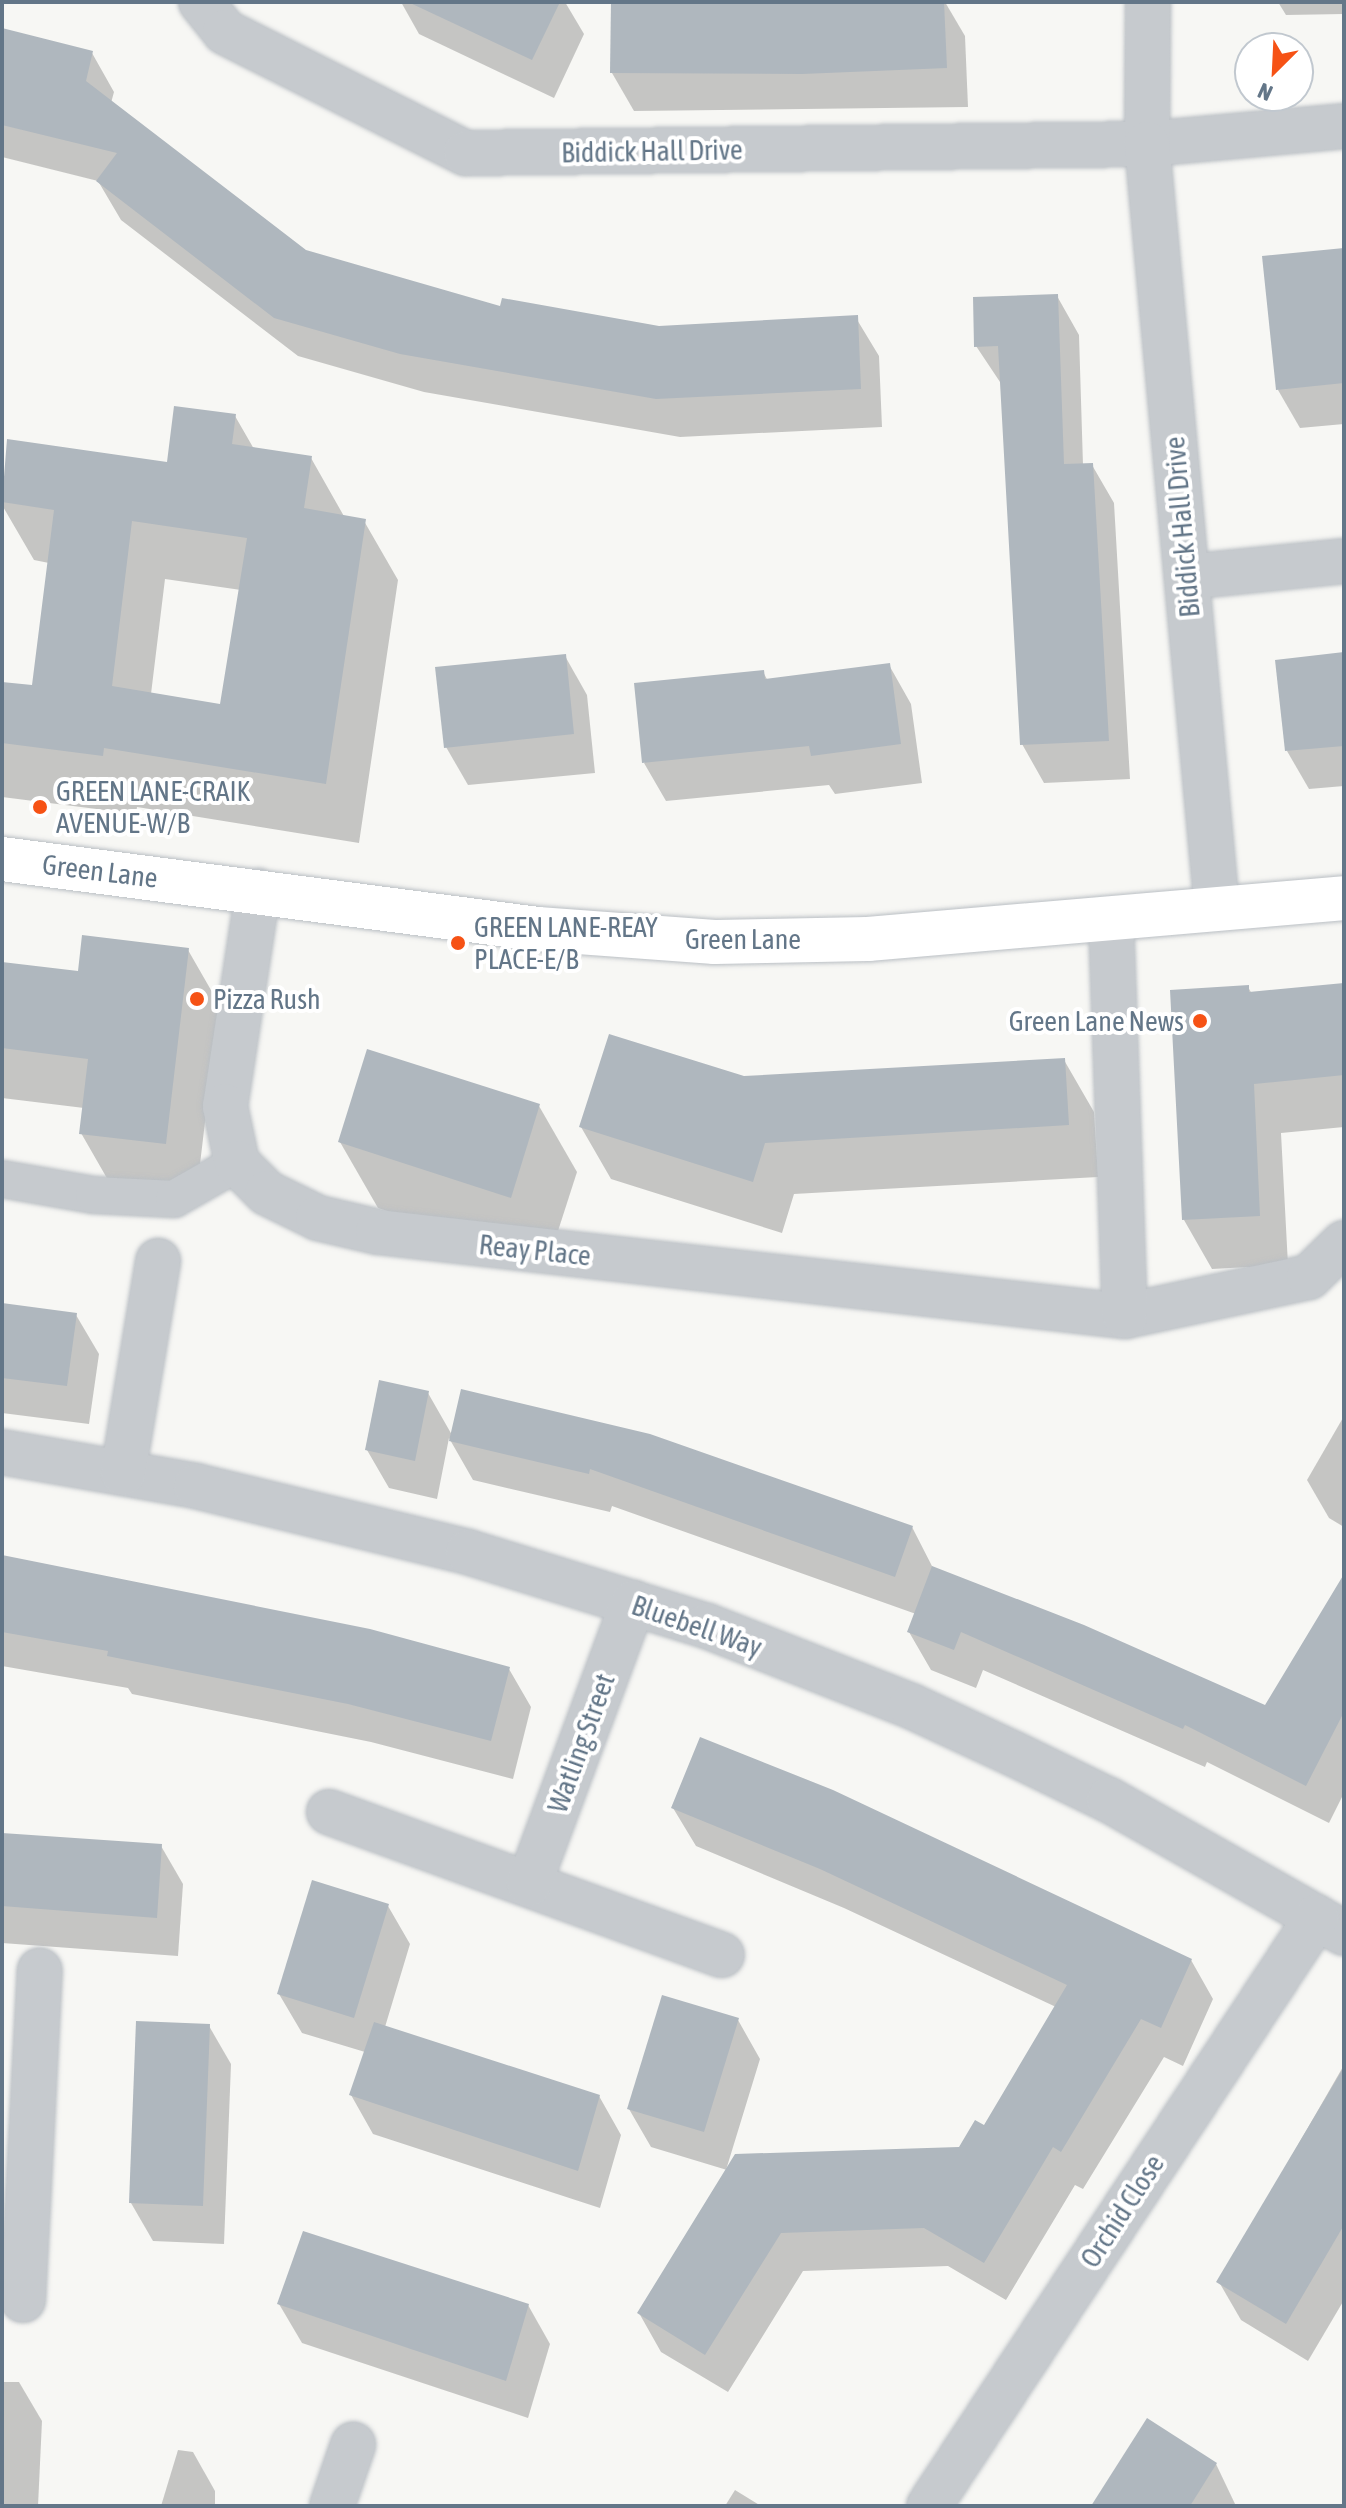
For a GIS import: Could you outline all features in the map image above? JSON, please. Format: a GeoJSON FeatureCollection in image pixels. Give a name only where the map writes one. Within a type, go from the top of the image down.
{"type":"FeatureCollection","features":[{"type":"Feature","properties":{"kind":"street","name":"Biddick Hall Drive"},"geometry":{"type":"LineString","coordinates":[[201,2],[225,32],[466,153],[1147,144]]}},
{"type":"Feature","properties":{"kind":"street","name":"Biddick Hall Drive"},"geometry":{"type":"LineString","coordinates":[[1148,2],[1147,144],[1217,909]]}},
{"type":"Feature","properties":{"kind":"street"},"geometry":{"type":"LineString","coordinates":[[1147,144],[1344,126]]}},
{"type":"Feature","properties":{"kind":"street"},"geometry":{"type":"LineString","coordinates":[[1187,577],[1344,561]]}},
{"type":"Feature","properties":{"kind":"street","name":"Green Lane"},"geometry":{"type":"LineString","coordinates":[[2,859],[538,929],[715,942],[868,939],[1344,898]]}},
{"type":"Feature","properties":{"kind":"street"},"geometry":{"type":"LineString","coordinates":[[237,1163],[225,1106],[258,891]]}},
{"type":"Feature","properties":{"kind":"street"},"geometry":{"type":"LineString","coordinates":[[1111,919],[1125,1316]]}},
{"type":"Feature","properties":{"kind":"street","name":"Reay Place"},"geometry":{"type":"LineString","coordinates":[[237,1163],[267,1193],[318,1218],[378,1232],[1125,1316],[1309,1277],[1344,1243]]}},
{"type":"Feature","properties":{"kind":"street"},"geometry":{"type":"LineString","coordinates":[[123,1473],[158,1261]]}},
{"type":"Feature","properties":{"kind":"street","name":"Bluebell Way"},"geometry":{"type":"LineString","coordinates":[[2,1452],[123,1473],[468,1552],[633,1603],[897,1701],[1012,1753],[1331,1925]]}},
{"type":"Feature","properties":{"kind":"street","name":"Watling Street"},"geometry":{"type":"LineString","coordinates":[[529,1884],[633,1603]]}},
{"type":"Feature","properties":{"kind":"street"},"geometry":{"type":"LineString","coordinates":[[329,1812],[722,1955]]}},
{"type":"Feature","properties":{"kind":"street","name":"Orchid Close"},"geometry":{"type":"LineString","coordinates":[[929,2506],[1331,1925]]}},
{"type":"Feature","properties":{"kind":"street"},"geometry":{"type":"LineString","coordinates":[[23,2300],[16,2151],[40,1970]]}},
{"type":"Feature","properties":{"kind":"street"},"geometry":{"type":"LineString","coordinates":[[332,2506],[353,2445]]}},
{"type":"Feature","properties":{"kind":"lane"},"geometry":{"type":"LineString","coordinates":[[2,1179],[94,1195],[174,1199],[237,1163]]}},
{"type":"Feature","properties":{"kind":"building"},"geometry":{"type":"Polygon","coordinates":[[[408,2],[560,2],[532,60],[408,2]]]}},
{"type":"Feature","properties":{"kind":"building"},"geometry":{"type":"Polygon","coordinates":[[[611,2],[944,2],[947,68],[802,74],[610,73],[611,2]]]}},
{"type":"Feature","properties":{"kind":"building"},"geometry":{"type":"Polygon","coordinates":[[[2,28],[93,51],[86,81],[306,250],[500,306],[502,298],[659,326],[858,315],[861,389],[656,399],[400,354],[274,318],[96,181],[117,153],[2,125],[2,28]]]}},
{"type":"Feature","properties":{"kind":"building"},"geometry":{"type":"Polygon","coordinates":[[[1344,248],[1344,383],[1276,390],[1262,256],[1344,248]]]}},
{"type":"Feature","properties":{"kind":"building"},"geometry":{"type":"Polygon","coordinates":[[[1058,294],[1064,464],[1093,463],[1109,741],[1020,745],[998,346],[974,347],[973,297],[1058,294]]]}},
{"type":"Feature","properties":{"kind":"building"},"geometry":{"type":"Polygon","coordinates":[[[174,406],[236,414],[232,444],[312,456],[304,508],[366,519],[326,784],[104,748],[103,756],[2,743],[2,682],[32,685],[54,510],[2,502],[7,439],[167,462],[174,406]],[[132,521],[112,686],[220,704],[247,538],[132,521]]]}},
{"type":"Feature","properties":{"kind":"building"},"geometry":{"type":"Polygon","coordinates":[[[1344,652],[1344,746],[1285,751],[1275,660],[1344,652]]]}},
{"type":"Feature","properties":{"kind":"building"},"geometry":{"type":"Polygon","coordinates":[[[566,654],[574,734],[444,748],[435,667],[566,654]]]}},
{"type":"Feature","properties":{"kind":"building"},"geometry":{"type":"Polygon","coordinates":[[[890,663],[901,744],[811,756],[809,746],[642,763],[634,683],[764,670],[765,679],[890,663]]]}},
{"type":"Feature","properties":{"kind":"building"},"geometry":{"type":"Polygon","coordinates":[[[82,935],[189,948],[166,1144],[79,1134],[88,1059],[2,1048],[2,962],[78,971],[82,935]]]}},
{"type":"Feature","properties":{"kind":"building"},"geometry":{"type":"Polygon","coordinates":[[[1344,983],[1344,1075],[1254,1084],[1260,1216],[1182,1220],[1170,990],[1249,985],[1249,992],[1344,983]]]}},
{"type":"Feature","properties":{"kind":"building"},"geometry":{"type":"Polygon","coordinates":[[[609,1034],[744,1076],[1065,1058],[1069,1125],[765,1143],[753,1182],[579,1127],[609,1034]]]}},
{"type":"Feature","properties":{"kind":"building"},"geometry":{"type":"Polygon","coordinates":[[[367,1049],[540,1104],[511,1198],[338,1142],[367,1049]]]}},
{"type":"Feature","properties":{"kind":"building"},"geometry":{"type":"Polygon","coordinates":[[[2,1303],[77,1313],[67,1386],[2,1378],[2,1303]]]}},
{"type":"Feature","properties":{"kind":"building"},"geometry":{"type":"Polygon","coordinates":[[[379,1380],[429,1391],[415,1461],[365,1450],[379,1380]]]}},
{"type":"Feature","properties":{"kind":"building"},"geometry":{"type":"Polygon","coordinates":[[[461,1389],[650,1434],[913,1526],[895,1577],[590,1469],[589,1474],[449,1441],[461,1389]]]}},
{"type":"Feature","properties":{"kind":"building"},"geometry":{"type":"Polygon","coordinates":[[[2,1555],[370,1629],[510,1667],[491,1741],[348,1704],[107,1656],[108,1651],[2,1632],[2,1555]]]}},
{"type":"Feature","properties":{"kind":"building"},"geometry":{"type":"Polygon","coordinates":[[[932,1566],[1084,1625],[1265,1705],[1344,1574],[1344,1712],[1306,1786],[1185,1725],[1183,1729],[961,1632],[954,1650],[907,1632],[932,1566]]]}},
{"type":"Feature","properties":{"kind":"building"},"geometry":{"type":"Polygon","coordinates":[[[700,1737],[833,1790],[1192,1959],[1161,2028],[1141,2019],[1061,2152],[1053,2147],[984,2263],[924,2228],[781,2233],[705,2355],[637,2313],[735,2154],[959,2147],[975,2120],[984,2125],[1067,1985],[820,1869],[671,1808],[700,1737]]]}},
{"type":"Feature","properties":{"kind":"building"},"geometry":{"type":"Polygon","coordinates":[[[2,1833],[162,1844],[157,1918],[2,1906],[2,1833]]]}},
{"type":"Feature","properties":{"kind":"building"},"geometry":{"type":"Polygon","coordinates":[[[312,1880],[389,1904],[354,2018],[277,1994],[312,1880]]]}},
{"type":"Feature","properties":{"kind":"building"},"geometry":{"type":"Polygon","coordinates":[[[662,1995],[739,2018],[704,2132],[627,2109],[662,1995]]]}},
{"type":"Feature","properties":{"kind":"building"},"geometry":{"type":"Polygon","coordinates":[[[136,2021],[210,2024],[203,2206],[129,2203],[136,2021]]]}},
{"type":"Feature","properties":{"kind":"building"},"geometry":{"type":"Polygon","coordinates":[[[374,2022],[600,2095],[578,2171],[349,2095],[374,2022]]]}},
{"type":"Feature","properties":{"kind":"building"},"geometry":{"type":"Polygon","coordinates":[[[1344,2067],[1344,2225],[1286,2324],[1216,2282],[1344,2067]]]}},
{"type":"Feature","properties":{"kind":"building"},"geometry":{"type":"Polygon","coordinates":[[[303,2231],[529,2304],[506,2381],[277,2304],[303,2231]]]}},
{"type":"Feature","properties":{"kind":"building"},"geometry":{"type":"Polygon","coordinates":[[[1147,2418],[1217,2463],[1190,2506],[1091,2506],[1147,2418]]]}},
{"type":"Feature","properties":{"kind":"place","name":"GREEN LANE-CRAIK AVENUE-W/B"},"geometry":{"type":"Point","coordinates":[40,807]}},
{"type":"Feature","properties":{"kind":"place","name":"GREEN LANE-REAY PLACE-E/B"},"geometry":{"type":"Point","coordinates":[458,943]}},
{"type":"Feature","properties":{"kind":"place","name":"Pizza Rush"},"geometry":{"type":"Point","coordinates":[197,999]}},
{"type":"Feature","properties":{"kind":"place","name":"Green Lane News"},"geometry":{"type":"Point","coordinates":[1200,1021]}}]}
